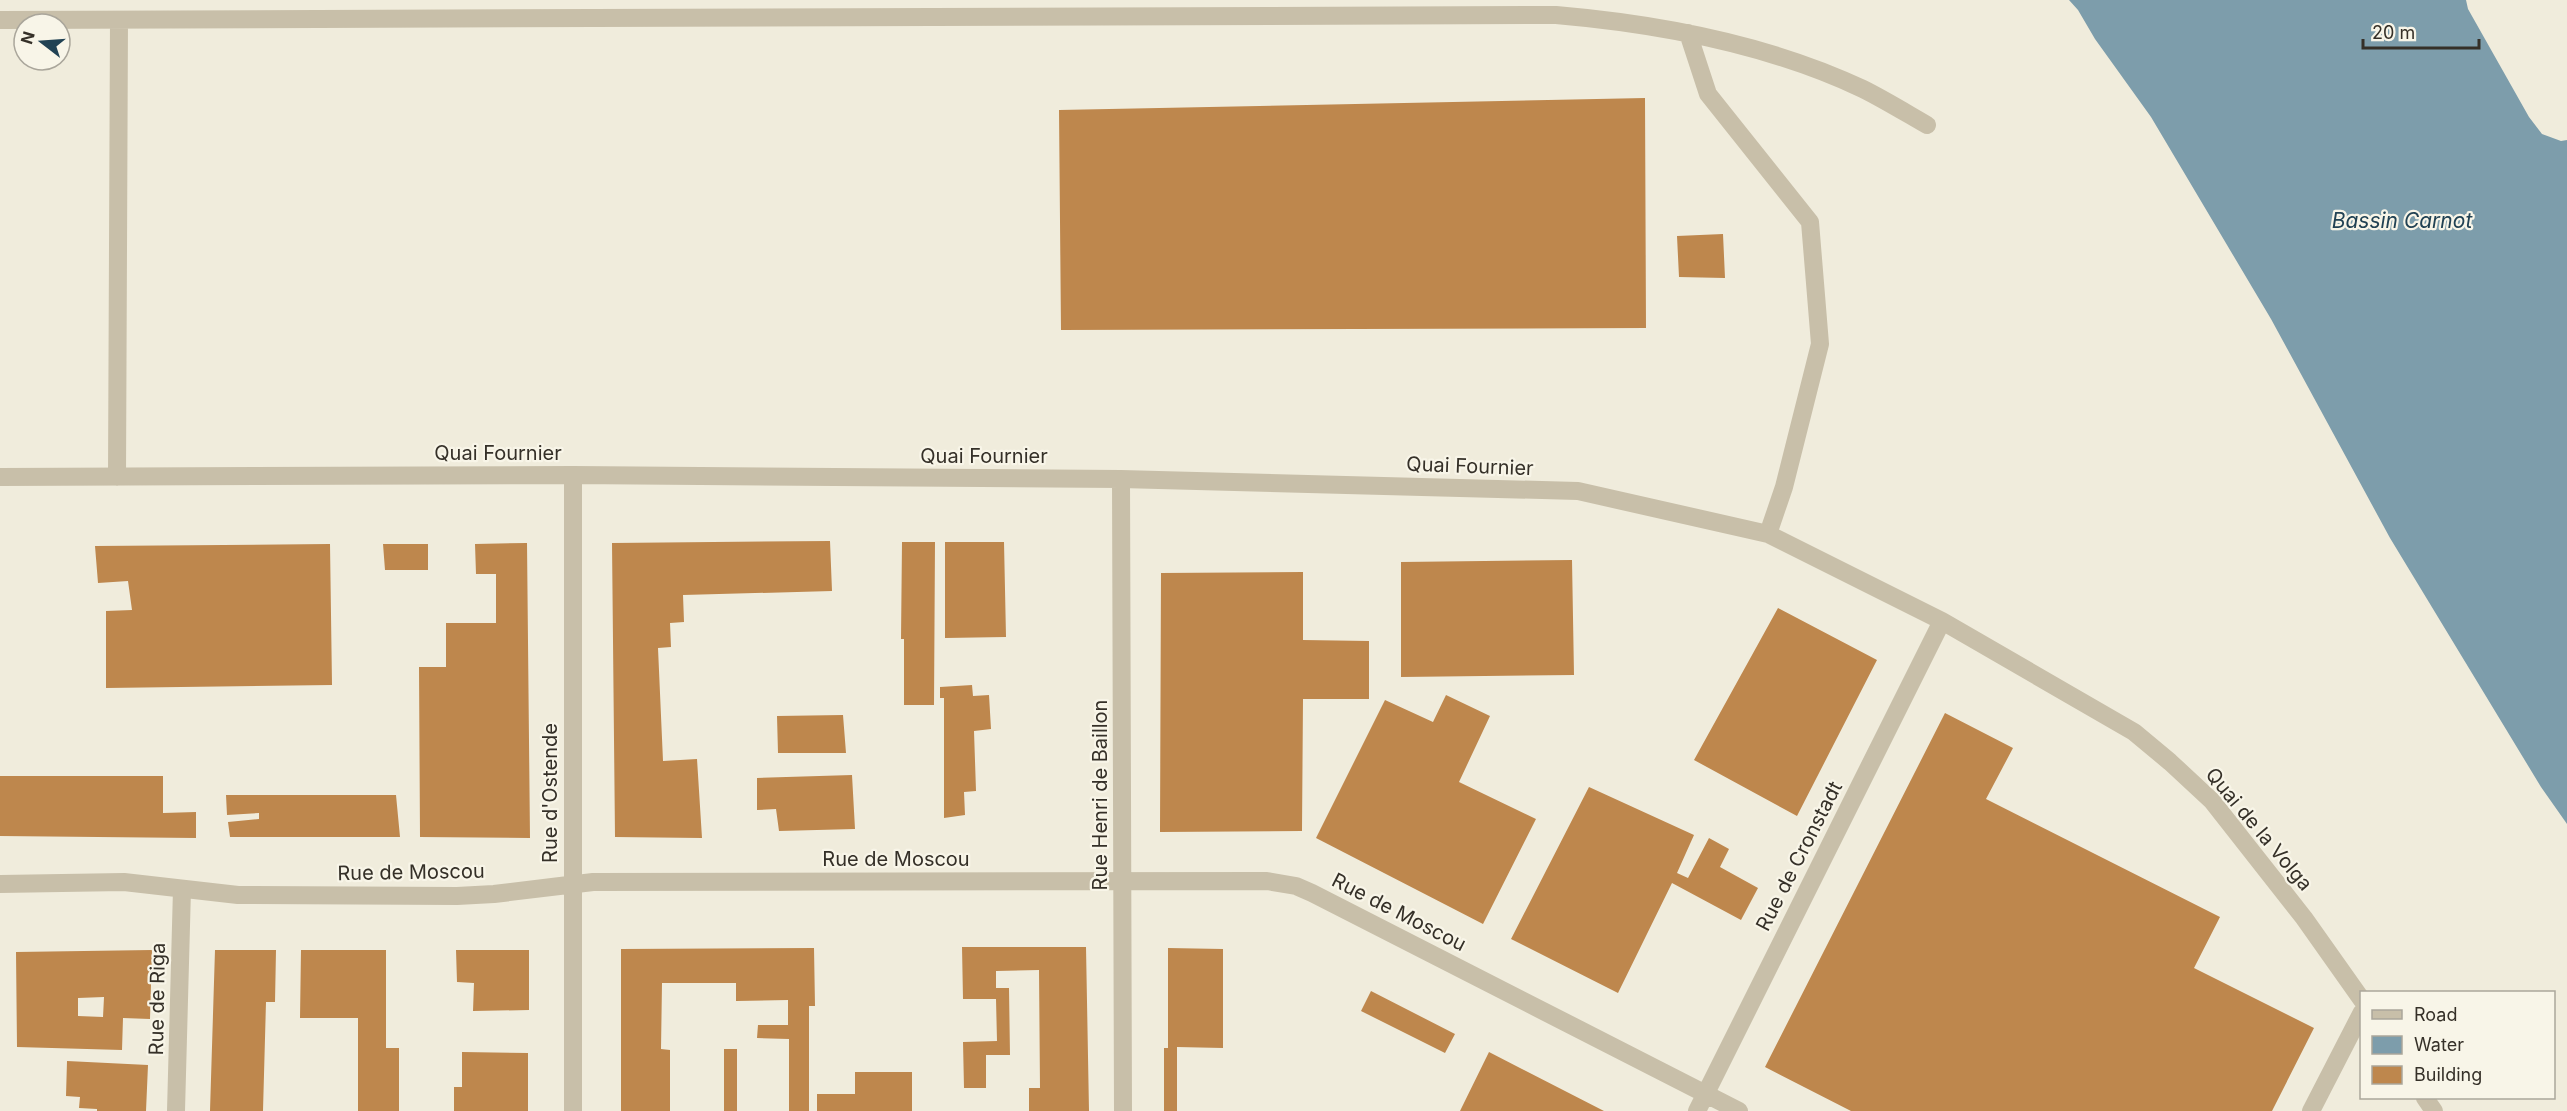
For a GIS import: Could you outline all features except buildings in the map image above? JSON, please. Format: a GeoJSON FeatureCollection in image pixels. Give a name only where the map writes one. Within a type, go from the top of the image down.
{"type":"FeatureCollection","features":[{"type":"Feature","properties":{"kind":"street"},"geometry":{"type":"LineString","coordinates":[[0,20],[1556,15],[1650,25],[1724,41],[1811,69],[1863,89],[1927,125]]}},
{"type":"Feature","properties":{"kind":"street"},"geometry":{"type":"LineString","coordinates":[[117,477],[119,20]]}},
{"type":"Feature","properties":{"kind":"street"},"geometry":{"type":"LineString","coordinates":[[1688,33],[1708,94],[1810,222],[1820,344],[1784,487],[1768,534]]}},
{"type":"Feature","properties":{"kind":"street","name":"Quai Fournier"},"geometry":{"type":"LineString","coordinates":[[0,477],[573,475],[1121,479],[1578,491],[1768,534],[1942,621]]}},
{"type":"Feature","properties":{"kind":"street","name":"Rue d'Ostende"},"geometry":{"type":"LineString","coordinates":[[573,475],[573,1111]]}},
{"type":"Feature","properties":{"kind":"street","name":"Rue Henri de Baillon"},"geometry":{"type":"LineString","coordinates":[[1121,479],[1123,1111]]}},
{"type":"Feature","properties":{"kind":"street","name":"Quai de la Volga"},"geometry":{"type":"LineString","coordinates":[[1942,621],[2134,732],[2170,762],[2212,801],[2304,918],[2360,999]]}},
{"type":"Feature","properties":{"kind":"street","name":"Rue de Cronstadt"},"geometry":{"type":"LineString","coordinates":[[1697,1111],[1942,621]]}},
{"type":"Feature","properties":{"kind":"street","name":"Rue de Moscou"},"geometry":{"type":"LineString","coordinates":[[0,884],[124,882],[238,895],[457,896],[593,882],[1122,879],[1266,881],[1296,886],[1739,1111]]}},
{"type":"Feature","properties":{"kind":"street","name":"Rue de Riga"},"geometry":{"type":"LineString","coordinates":[[176,1111],[182,889]]}},
{"type":"Feature","properties":{"kind":"street"},"geometry":{"type":"LineString","coordinates":[[2312,1111],[2360,1014]]}},
{"type":"Feature","properties":{"kind":"water","name":"Bassin Carnot"},"geometry":{"type":"Polygon","coordinates":[[[2069,0],[2466,0],[2468,9],[2529,117],[2542,134],[2561,141],[2567,140],[2567,824],[2541,787],[2390,538],[2271,319],[2151,117],[2069,0]]]}}]}
